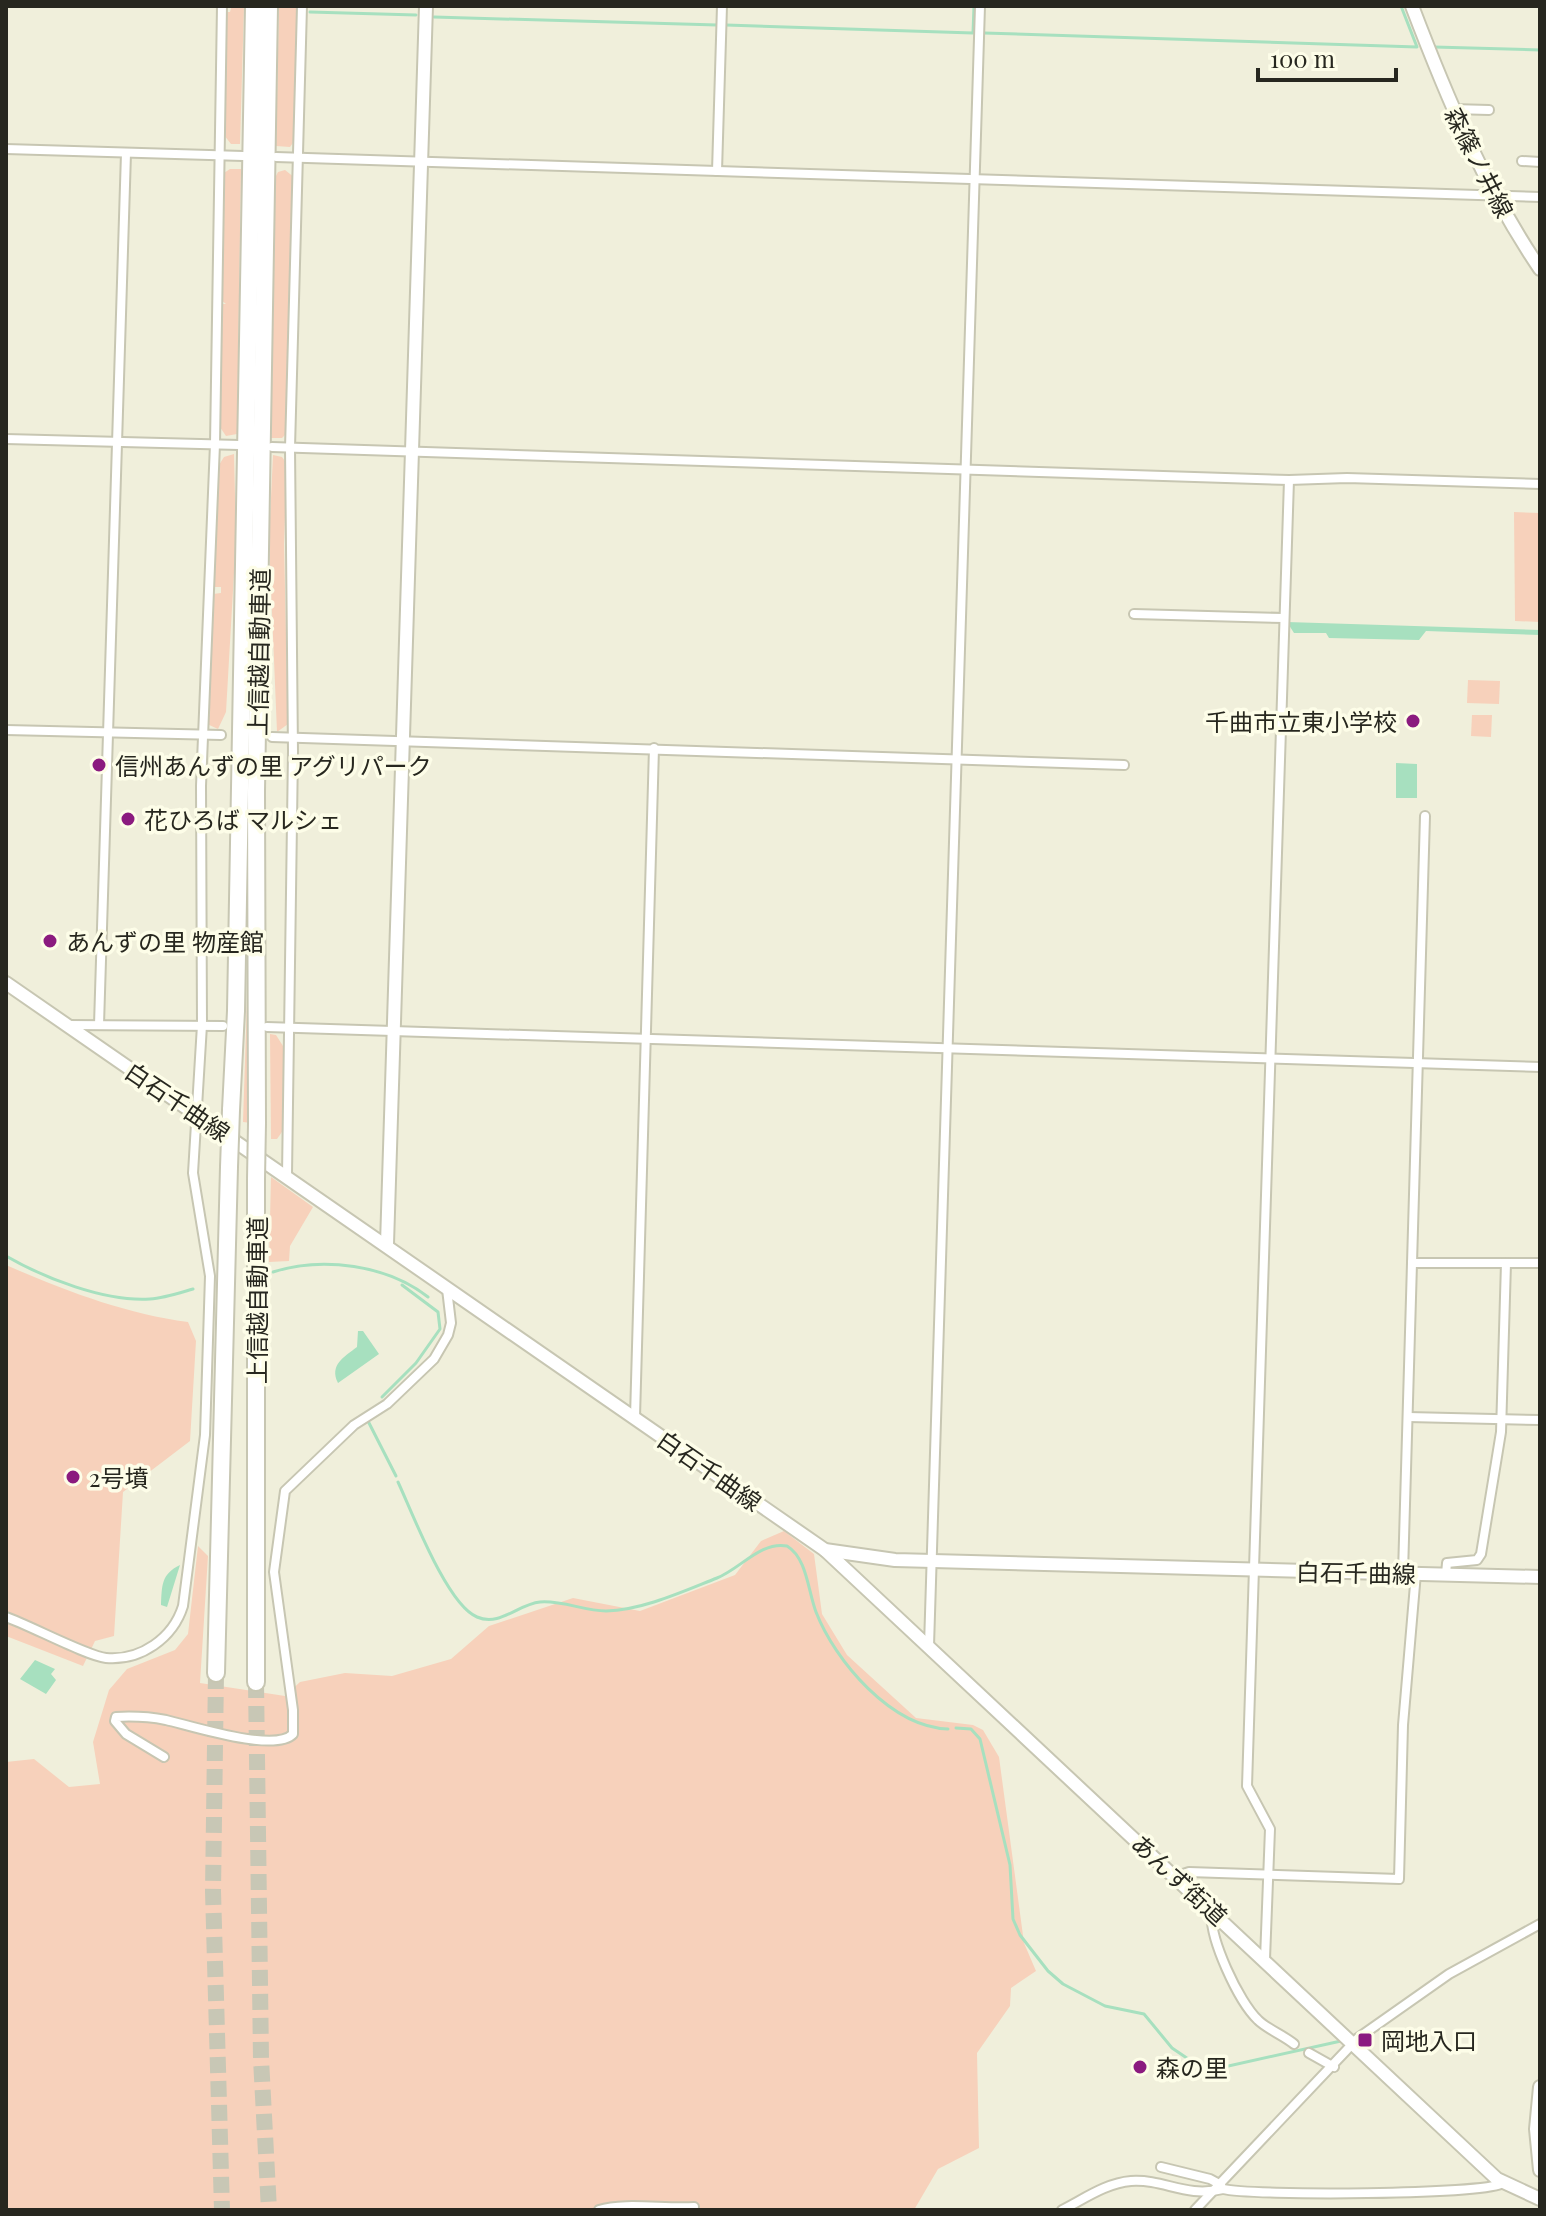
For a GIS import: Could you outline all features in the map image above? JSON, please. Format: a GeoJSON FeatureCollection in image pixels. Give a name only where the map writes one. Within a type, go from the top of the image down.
{"type":"FeatureCollection","features":[{"type":"Feature","properties":{"kind":"highway","name":"上信越自動車道"},"geometry":{"type":"LineString","coordinates":[[216,1673],[229,1167],[237,995],[254,6]]}},
{"type":"Feature","properties":{"kind":"highway","name":"上信越自動車道"},"geometry":{"type":"LineString","coordinates":[[256,1682],[256,791],[269,6]]}},
{"type":"Feature","properties":{"kind":"street"},"geometry":{"type":"LineString","coordinates":[[6,1617],[104,1658],[131,1656],[160,1642],[177,1626],[183,1606],[205,1435],[210,1276],[193,1173],[202,1025],[202,735],[215,444],[222,6]]}},
{"type":"Feature","properties":{"kind":"street"},"geometry":{"type":"LineString","coordinates":[[287,1175],[290,448],[302,6]]}},
{"type":"Feature","properties":{"kind":"street"},"geometry":{"type":"LineString","coordinates":[[387,1244],[426,6]]}},
{"type":"Feature","properties":{"kind":"street"},"geometry":{"type":"LineString","coordinates":[[717,171],[722,6]]}},
{"type":"Feature","properties":{"kind":"street"},"geometry":{"type":"LineString","coordinates":[[929,1646],[980,6]]}},
{"type":"Feature","properties":{"kind":"street","name":"森篠ノ井線"},"geometry":{"type":"LineString","coordinates":[[1412,6],[1451,109],[1494,195],[1540,269]]}},
{"type":"Feature","properties":{"kind":"street"},"geometry":{"type":"LineString","coordinates":[[1451,109],[1489,110]]}},
{"type":"Feature","properties":{"kind":"street"},"geometry":{"type":"LineString","coordinates":[[6,149],[243,156]]}},
{"type":"Feature","properties":{"kind":"street"},"geometry":{"type":"LineString","coordinates":[[99,1025],[126,153]]}},
{"type":"Feature","properties":{"kind":"street"},"geometry":{"type":"LineString","coordinates":[[276,157],[1540,197]]}},
{"type":"Feature","properties":{"kind":"street"},"geometry":{"type":"LineString","coordinates":[[1522,161],[1540,162]]}},
{"type":"Feature","properties":{"kind":"street"},"geometry":{"type":"LineString","coordinates":[[6,439],[239,445]]}},
{"type":"Feature","properties":{"kind":"street"},"geometry":{"type":"LineString","coordinates":[[272,447],[1289,480],[1347,478],[1540,484]]}},
{"type":"Feature","properties":{"kind":"street"},"geometry":{"type":"LineString","coordinates":[[1265,1959],[1270,1829],[1247,1786],[1289,480]]}},
{"type":"Feature","properties":{"kind":"street"},"geometry":{"type":"LineString","coordinates":[[1134,614],[1284,618]]}},
{"type":"Feature","properties":{"kind":"street"},"geometry":{"type":"LineString","coordinates":[[6,730],[221,735]]}},
{"type":"Feature","properties":{"kind":"street"},"geometry":{"type":"LineString","coordinates":[[272,737],[1124,765]]}},
{"type":"Feature","properties":{"kind":"street"},"geometry":{"type":"LineString","coordinates":[[635,1417],[654,748]]}},
{"type":"Feature","properties":{"kind":"street"},"geometry":{"type":"LineString","coordinates":[[1177,1876],[1189,1872],[1269,1873],[1399,1879],[1409,1573],[1408,1417],[1425,816]]}},
{"type":"Feature","properties":{"kind":"street","name":"白石千曲線"},"geometry":{"type":"LineString","coordinates":[[6,983],[825,1550],[895,1560],[1540,1577]]}},
{"type":"Feature","properties":{"kind":"street"},"geometry":{"type":"LineString","coordinates":[[68,1025],[223,1026]]}},
{"type":"Feature","properties":{"kind":"street"},"geometry":{"type":"LineString","coordinates":[[267,1027],[1540,1067]]}},
{"type":"Feature","properties":{"kind":"street"},"geometry":{"type":"LineString","coordinates":[[1412,1263],[1540,1263]]}},
{"type":"Feature","properties":{"kind":"street"},"geometry":{"type":"LineString","coordinates":[[1446,1574],[1447,1563],[1477,1560],[1481,1554],[1501,1432],[1506,1263]]}},
{"type":"Feature","properties":{"kind":"street"},"geometry":{"type":"LineString","coordinates":[[164,1757],[126,1734],[115,1721],[116,1717],[165,1720],[253,1739],[283,1740],[293,1734],[293,1710],[274,1572],[285,1491],[354,1425],[387,1404],[434,1359],[448,1335],[447,1287]]}},
{"type":"Feature","properties":{"kind":"street"},"geometry":{"type":"LineString","coordinates":[[1408,1417],[1540,1420]]}},
{"type":"Feature","properties":{"kind":"street","name":"あんず街道"},"geometry":{"type":"LineString","coordinates":[[825,1550],[1503,2183],[1540,2199]]}},
{"type":"Feature","properties":{"kind":"street"},"geometry":{"type":"LineString","coordinates":[[1213,1911],[1218,1944],[1246,2004],[1260,2023],[1294,2044]]}},
{"type":"Feature","properties":{"kind":"street"},"geometry":{"type":"LineString","coordinates":[[1195,2210],[1354,2043],[1449,1974],[1540,1924]]}},
{"type":"Feature","properties":{"kind":"street"},"geometry":{"type":"LineString","coordinates":[[1309,2053],[1334,2067]]}},
{"type":"Feature","properties":{"kind":"street"},"geometry":{"type":"LineString","coordinates":[[1540,2087],[1536,2129],[1540,2170]]}},
{"type":"Feature","properties":{"kind":"street"},"geometry":{"type":"LineString","coordinates":[[1161,2167],[1218,2188]]}},
{"type":"Feature","properties":{"kind":"street"},"geometry":{"type":"LineString","coordinates":[[1062,2210],[1109,2186],[1130,2181],[1148,2182],[1190,2193],[1218,2188],[1454,2192],[1496,2187],[1503,2183]]}},
{"type":"Feature","properties":{"kind":"street"},"geometry":{"type":"LineString","coordinates":[[599,2210],[610,2207],[660,2210],[694,2207]]}},
{"type":"Feature","properties":{"kind":"shaded area"},"geometry":{"type":"Polygon","coordinates":[[[224,6],[244,6],[240,144],[231,144],[224,135],[224,12],[230,12],[231,8],[224,6]]]}},
{"type":"Feature","properties":{"kind":"shaded area"},"geometry":{"type":"Polygon","coordinates":[[[279,6],[299,6],[295,140],[290,147],[276,146],[279,6]]]}},
{"type":"Feature","properties":{"kind":"shaded area"},"geometry":{"type":"Polygon","coordinates":[[[230,169],[241,169],[237,434],[226,436],[220,427],[221,304],[226,304],[221,300],[224,173],[230,169]]]}},
{"type":"Feature","properties":{"kind":"shaded area"},"geometry":{"type":"Polygon","coordinates":[[[285,170],[295,178],[287,433],[282,438],[271,438],[274,180],[278,172],[285,170]]]}},
{"type":"Feature","properties":{"kind":"shaded area"},"geometry":{"type":"Polygon","coordinates":[[[234,454],[236,538],[226,712],[218,729],[207,724],[213,594],[221,593],[221,587],[214,587],[219,465],[224,457],[234,454]]]}},
{"type":"Feature","properties":{"kind":"shaded area"},"geometry":{"type":"Polygon","coordinates":[[[273,455],[282,457],[287,464],[284,544],[288,724],[277,732],[269,540],[273,455]]]}},
{"type":"Feature","properties":{"kind":"shaded area"},"geometry":{"type":"Polygon","coordinates":[[[1514,512],[1540,513],[1540,622],[1515,621],[1514,512]]]}},
{"type":"Feature","properties":{"kind":"shaded area"},"geometry":{"type":"Polygon","coordinates":[[[1287,622],[1540,630],[1540,635],[1426,631],[1419,640],[1329,638],[1326,633],[1294,633],[1287,622]]]}},
{"type":"Feature","properties":{"kind":"shaded area"},"geometry":{"type":"Polygon","coordinates":[[[1468,680],[1500,681],[1499,704],[1467,703],[1468,680]]]}},
{"type":"Feature","properties":{"kind":"shaded area"},"geometry":{"type":"Polygon","coordinates":[[[1472,715],[1492,715],[1491,737],[1471,736],[1472,715]]]}},
{"type":"Feature","properties":{"kind":"shaded area"},"geometry":{"type":"Polygon","coordinates":[[[1396,763],[1417,764],[1417,798],[1396,798],[1396,763]]]}},
{"type":"Feature","properties":{"kind":"shaded area"},"geometry":{"type":"Polygon","coordinates":[[[247,1001],[251,1001],[251,1123],[243,1122],[247,1001]]]}},
{"type":"Feature","properties":{"kind":"shaded area"},"geometry":{"type":"Polygon","coordinates":[[[270,1034],[276,1035],[283,1046],[284,1129],[277,1139],[271,1139],[270,1034]]]}},
{"type":"Feature","properties":{"kind":"shaded area"},"geometry":{"type":"Polygon","coordinates":[[[271,1177],[313,1207],[290,1246],[289,1261],[269,1262],[271,1177]]]}},
{"type":"Feature","properties":{"kind":"shaded area"},"geometry":{"type":"Polygon","coordinates":[[[6,1265],[95,1300],[188,1322],[196,1341],[190,1441],[123,1492],[114,1636],[95,1641],[83,1666],[6,1636],[6,1265]]]}},
{"type":"Feature","properties":{"kind":"shaded area"},"geometry":{"type":"Polygon","coordinates":[[[358,1331],[363,1331],[379,1354],[338,1383],[335,1371],[343,1358],[357,1347],[358,1331]]]}},
{"type":"Feature","properties":{"kind":"shaded area"},"geometry":{"type":"Polygon","coordinates":[[[784,1531],[814,1554],[822,1614],[847,1655],[916,1718],[973,1725],[983,1730],[999,1757],[1024,1943],[1036,1971],[1011,1988],[1010,2006],[977,2053],[979,2148],[938,2169],[914,2210],[6,2210],[6,1762],[34,1759],[69,1787],[100,1784],[93,1742],[109,1690],[127,1669],[175,1650],[188,1634],[198,1546],[208,1556],[200,1683],[285,1696],[300,1682],[345,1673],[392,1676],[451,1659],[489,1626],[573,1598],[640,1611],[735,1575],[761,1541],[784,1531]]]}},
{"type":"Feature","properties":{"kind":"shaded area"},"geometry":{"type":"Polygon","coordinates":[[[180,1565],[167,1607],[161,1605],[166,1577],[180,1565]]]}},
{"type":"Feature","properties":{"kind":"shaded area"},"geometry":{"type":"Polygon","coordinates":[[[35,1660],[55,1669],[51,1674],[56,1680],[46,1694],[20,1679],[35,1660]]]}},
{"type":"Feature","properties":{"kind":"waterway"},"geometry":{"type":"LineString","coordinates":[[726,25],[973,33],[974,6]]}},
{"type":"Feature","properties":{"kind":"waterway"},"geometry":{"type":"LineString","coordinates":[[984,33],[1417,47],[1401,6]]}},
{"type":"Feature","properties":{"kind":"waterway"},"geometry":{"type":"LineString","coordinates":[[310,12],[416,15]]}},
{"type":"Feature","properties":{"kind":"waterway"},"geometry":{"type":"LineString","coordinates":[[434,17],[717,25]]}},
{"type":"Feature","properties":{"kind":"waterway"},"geometry":{"type":"LineString","coordinates":[[1434,47],[1540,50]]}},
{"type":"Feature","properties":{"kind":"waterway"},"geometry":{"type":"LineString","coordinates":[[6,1256],[56,1280],[114,1297],[150,1299],[193,1289]]}},
{"type":"Feature","properties":{"kind":"waterway"},"geometry":{"type":"LineString","coordinates":[[273,1272],[313,1265],[354,1266],[394,1277],[428,1297]]}},
{"type":"Feature","properties":{"kind":"waterway"},"geometry":{"type":"LineString","coordinates":[[382,1397],[416,1363],[440,1329],[438,1312],[402,1285]]}},
{"type":"Feature","properties":{"kind":"waterway"},"geometry":{"type":"LineString","coordinates":[[368,1421],[396,1476]]}},
{"type":"Feature","properties":{"kind":"waterway"},"geometry":{"type":"LineString","coordinates":[[398,1482],[454,1595],[466,1609],[485,1619],[501,1617],[540,1602],[606,1611],[634,1607],[717,1578],[768,1548],[787,1546],[799,1558],[825,1631],[851,1670],[886,1704],[906,1717],[948,1729]]}},
{"type":"Feature","properties":{"kind":"waterway"},"geometry":{"type":"LineString","coordinates":[[956,1728],[971,1729],[980,1739],[1010,1865],[1013,1919],[1020,1935],[1048,1971],[1063,1984],[1105,2006],[1144,2014],[1172,2048],[1206,2071],[1341,2041]]}},
{"type":"Feature","properties":{"kind":"tunnel"},"geometry":{"type":"LineString","coordinates":[[216,1673],[213,1891],[222,2210]]}},
{"type":"Feature","properties":{"kind":"tunnel"},"geometry":{"type":"LineString","coordinates":[[256,1682],[261,2059],[269,2210]]}},
{"type":"Feature","properties":{"kind":"place","name":"千曲市立東小学校"},"geometry":{"type":"Point","coordinates":[1413,721]}},
{"type":"Feature","properties":{"kind":"place","name":"信州あんずの里 アグリパーク"},"geometry":{"type":"Point","coordinates":[99,765]}},
{"type":"Feature","properties":{"kind":"place","name":"花ひろば マルシェ"},"geometry":{"type":"Point","coordinates":[128,819]}},
{"type":"Feature","properties":{"kind":"place","name":"あんずの里 物産館"},"geometry":{"type":"Point","coordinates":[50,941]}},
{"type":"Feature","properties":{"kind":"place","name":"2号墳"},"geometry":{"type":"Point","coordinates":[73,1477]}},
{"type":"Feature","properties":{"kind":"place","name":"岡地入口"},"geometry":{"type":"Point","coordinates":[1365,2040]}},
{"type":"Feature","properties":{"kind":"place","name":"森の里"},"geometry":{"type":"Point","coordinates":[1140,2067]}}]}
